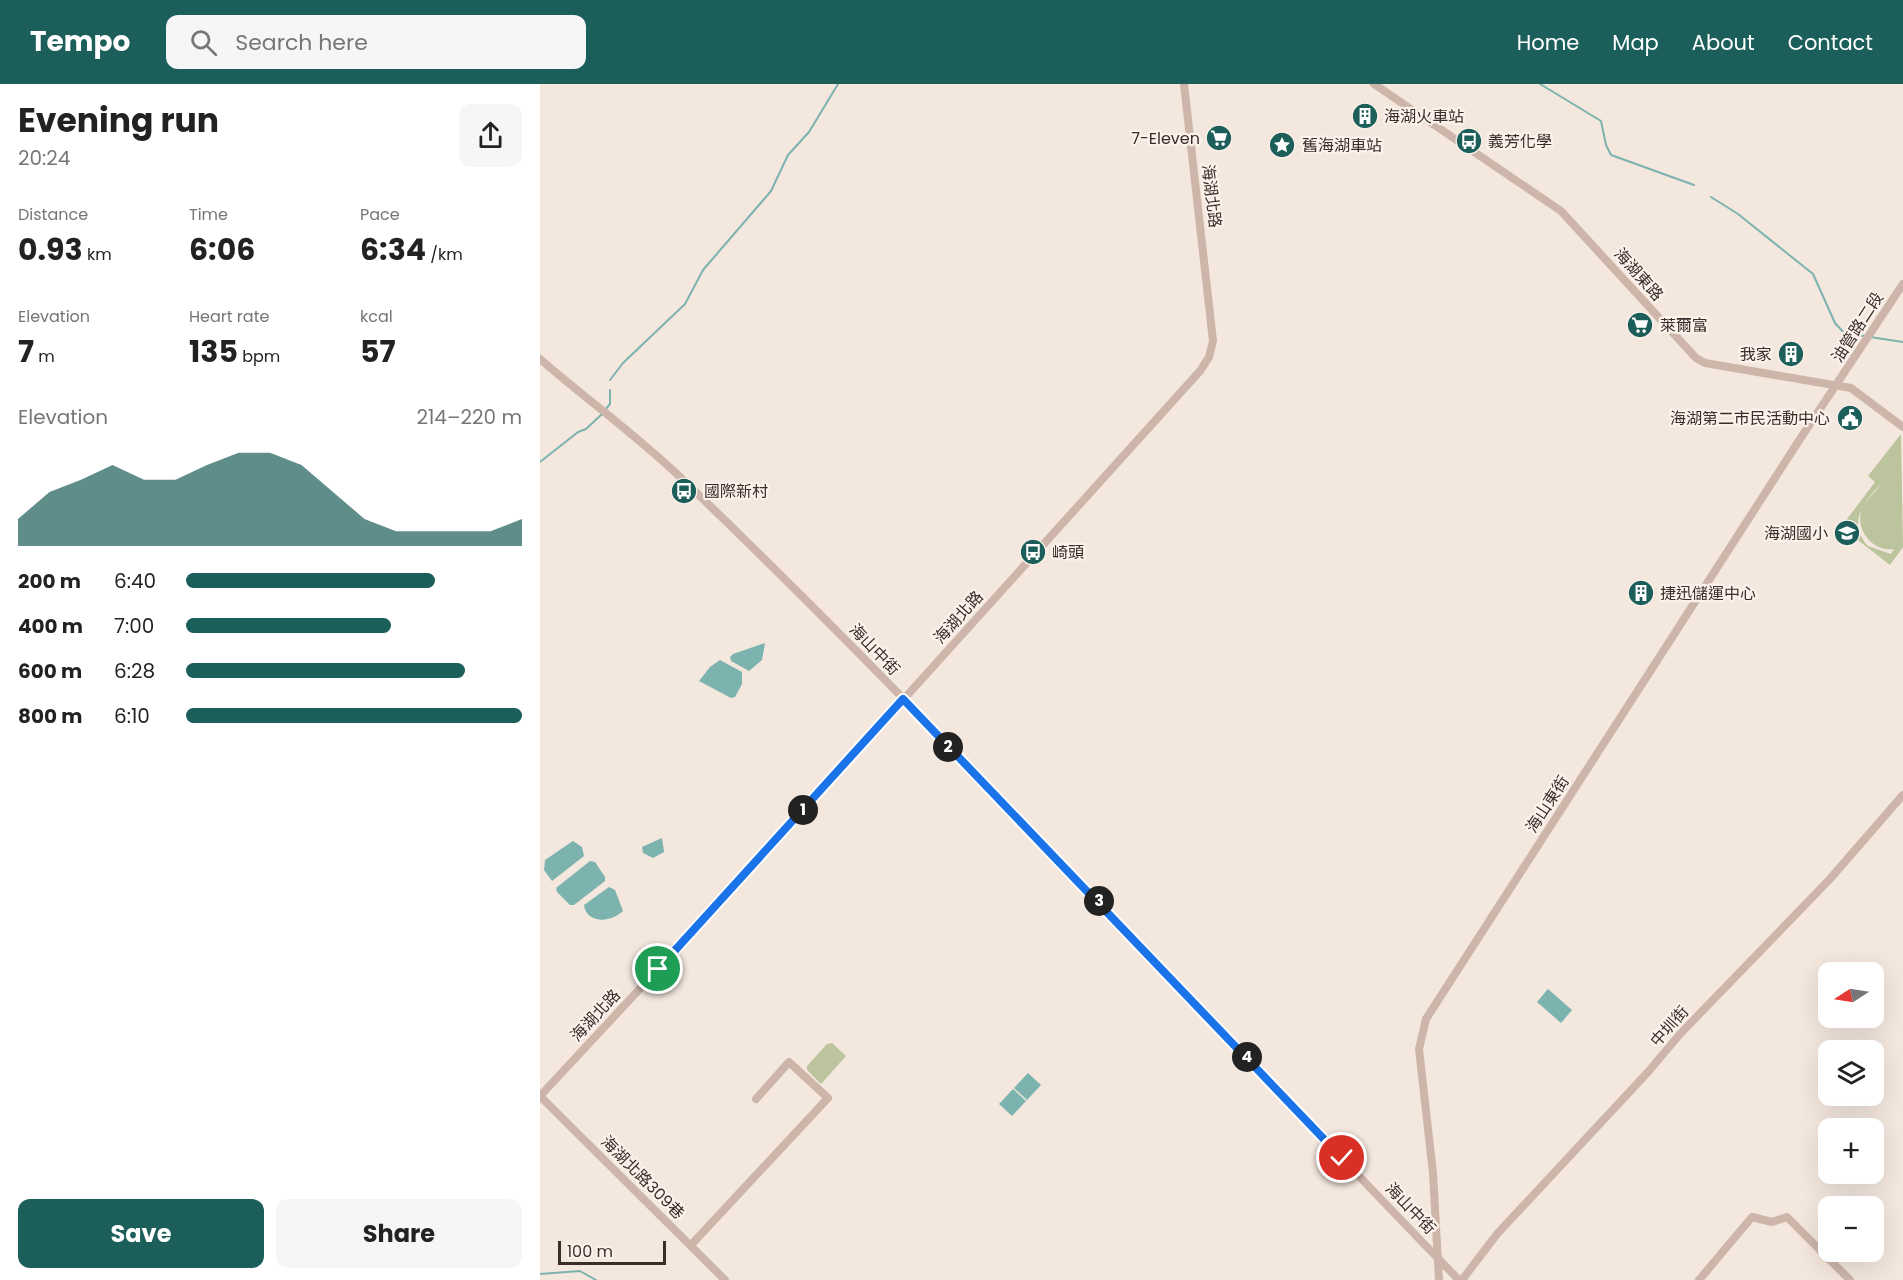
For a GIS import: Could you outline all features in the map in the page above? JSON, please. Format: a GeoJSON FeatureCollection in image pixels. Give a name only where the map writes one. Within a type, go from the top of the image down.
{"type":"FeatureCollection","features":[{"type":"Feature","properties":{"kind":"street","name":"海湖北路"},"geometry":{"type":"LineString","coordinates":[[540,1096],[709,914],[1200,371],[1209,357],[1213,341],[1211,311],[1184,84]]}},
{"type":"Feature","properties":{"kind":"street","name":"海湖東路"},"geometry":{"type":"LineString","coordinates":[[1374,84],[1561,211],[1696,358],[1705,363],[1836,386],[1861,393],[1903,427]]}},
{"type":"Feature","properties":{"kind":"street","name":"油管路二段"},"geometry":{"type":"LineString","coordinates":[[1836,386],[1903,284]]}},
{"type":"Feature","properties":{"kind":"street","name":"海山中街"},"geometry":{"type":"LineString","coordinates":[[540,359],[677,474],[805,599],[1461,1280]]}},
{"type":"Feature","properties":{"kind":"street","name":"海山東街"},"geometry":{"type":"LineString","coordinates":[[1439,1280],[1432,1173],[1419,1049],[1426,1019],[1836,386]]}},
{"type":"Feature","properties":{"kind":"street","name":"中圳街"},"geometry":{"type":"LineString","coordinates":[[1461,1280],[1497,1234],[1680,1034],[1829,880],[1903,795]]}},
{"type":"Feature","properties":{"kind":"street"},"geometry":{"type":"LineString","coordinates":[[691,1245],[828,1098],[789,1062],[756,1099]]}},
{"type":"Feature","properties":{"kind":"street","name":"海湖北路309巷"},"geometry":{"type":"LineString","coordinates":[[540,1096],[725,1280]]}},
{"type":"Feature","properties":{"kind":"street"},"geometry":{"type":"LineString","coordinates":[[1699,1280],[1752,1217],[1772,1222],[1786,1217],[1850,1280]]}},
{"type":"Feature","properties":{"kind":"green space"},"geometry":{"type":"Polygon","coordinates":[[[1901,434],[1903,547],[1890,565],[1841,527],[1875,482],[1868,476],[1901,434]],[[1881,484],[1868,498],[1863,507],[1881,484]],[[1861,511],[1858,521],[1859,529],[1868,546],[1891,554],[1894,549],[1880,547],[1868,539],[1860,519],[1861,511]]]}},
{"type":"Feature","properties":{"kind":"green space"},"geometry":{"type":"Polygon","coordinates":[[[832,1043],[846,1056],[821,1084],[807,1070],[807,1066],[827,1044],[832,1043]]]}},
{"type":"Feature","properties":{"kind":"water"},"geometry":{"type":"Polygon","coordinates":[[[765,643],[762,660],[749,671],[731,661],[730,657],[733,654],[765,643]]]}},
{"type":"Feature","properties":{"kind":"water"},"geometry":{"type":"Polygon","coordinates":[[[720,660],[742,672],[742,684],[735,697],[731,698],[699,681],[710,667],[720,660]]]}},
{"type":"Feature","properties":{"kind":"water"},"geometry":{"type":"Polygon","coordinates":[[[662,838],[664,852],[653,858],[643,853],[642,847],[662,838]]]}},
{"type":"Feature","properties":{"kind":"water"},"geometry":{"type":"Polygon","coordinates":[[[573,841],[582,847],[584,856],[552,881],[544,870],[545,860],[573,841]]]}},
{"type":"Feature","properties":{"kind":"water"},"geometry":{"type":"Polygon","coordinates":[[[590,861],[595,862],[605,877],[605,881],[574,905],[570,905],[556,888],[590,861]]]}},
{"type":"Feature","properties":{"kind":"water"},"geometry":{"type":"Polygon","coordinates":[[[609,887],[615,890],[623,911],[613,918],[595,919],[586,911],[584,905],[609,887]]]}},
{"type":"Feature","properties":{"kind":"water"},"geometry":{"type":"Polygon","coordinates":[[[1548,989],[1572,1010],[1561,1023],[1537,1002],[1548,989]]]}},
{"type":"Feature","properties":{"kind":"water"},"geometry":{"type":"Polygon","coordinates":[[[1028,1073],[1041,1085],[1027,1100],[1014,1088],[1028,1073]]]}},
{"type":"Feature","properties":{"kind":"water"},"geometry":{"type":"Polygon","coordinates":[[[1013,1089],[1026,1101],[1012,1116],[999,1104],[1013,1089]]]}},
{"type":"Feature","properties":{"kind":"waterway"},"geometry":{"type":"LineString","coordinates":[[610,380],[623,363],[685,304],[703,270],[771,191],[788,155],[809,132],[838,84]]}},
{"type":"Feature","properties":{"kind":"waterway"},"geometry":{"type":"LineString","coordinates":[[1540,84],[1601,121],[1606,145],[1611,155],[1694,185]]}},
{"type":"Feature","properties":{"kind":"waterway"},"geometry":{"type":"LineString","coordinates":[[1711,197],[1738,214],[1813,274],[1835,323],[1846,335],[1865,336]]}},
{"type":"Feature","properties":{"kind":"waterway"},"geometry":{"type":"LineString","coordinates":[[1870,337],[1903,342]]}},
{"type":"Feature","properties":{"kind":"waterway"},"geometry":{"type":"LineString","coordinates":[[605,410],[610,404],[610,390]]}},
{"type":"Feature","properties":{"kind":"waterway"},"geometry":{"type":"LineString","coordinates":[[540,462],[578,432],[586,429],[602,414]]}},
{"type":"Feature","properties":{"kind":"waterway"},"geometry":{"type":"LineString","coordinates":[[540,1274],[580,1271],[596,1280]]}},
{"type":"Feature","properties":{"kind":"place","name":"海湖火車站"},"geometry":{"type":"Point","coordinates":[1365,116]}},
{"type":"Feature","properties":{"kind":"place","name":"7-Eleven"},"geometry":{"type":"Point","coordinates":[1219,138]}},
{"type":"Feature","properties":{"kind":"place","name":"義芳化學"},"geometry":{"type":"Point","coordinates":[1469,141]}},
{"type":"Feature","properties":{"kind":"place","name":"舊海湖車站"},"geometry":{"type":"Point","coordinates":[1282,145]}},
{"type":"Feature","properties":{"kind":"place","name":"萊爾富"},"geometry":{"type":"Point","coordinates":[1640,325]}},
{"type":"Feature","properties":{"kind":"place","name":"我家"},"geometry":{"type":"Point","coordinates":[1791,354]}},
{"type":"Feature","properties":{"kind":"place","name":"海湖第二市民活動中心"},"geometry":{"type":"Point","coordinates":[1850,418]}},
{"type":"Feature","properties":{"kind":"place","name":"國際新村"},"geometry":{"type":"Point","coordinates":[684,491]}},
{"type":"Feature","properties":{"kind":"place","name":"海湖國小"},"geometry":{"type":"Point","coordinates":[1847,533]}},
{"type":"Feature","properties":{"kind":"place","name":"崎頭"},"geometry":{"type":"Point","coordinates":[1033,552]}},
{"type":"Feature","properties":{"kind":"place","name":"捷迅儲運中心"},"geometry":{"type":"Point","coordinates":[1641,593]}},
{"type":"Feature","properties":{"kind":"route"},"geometry":{"type":"LineString","coordinates":[[658,969],[903,699],[1048,848],[1342,1158]]}}]}
